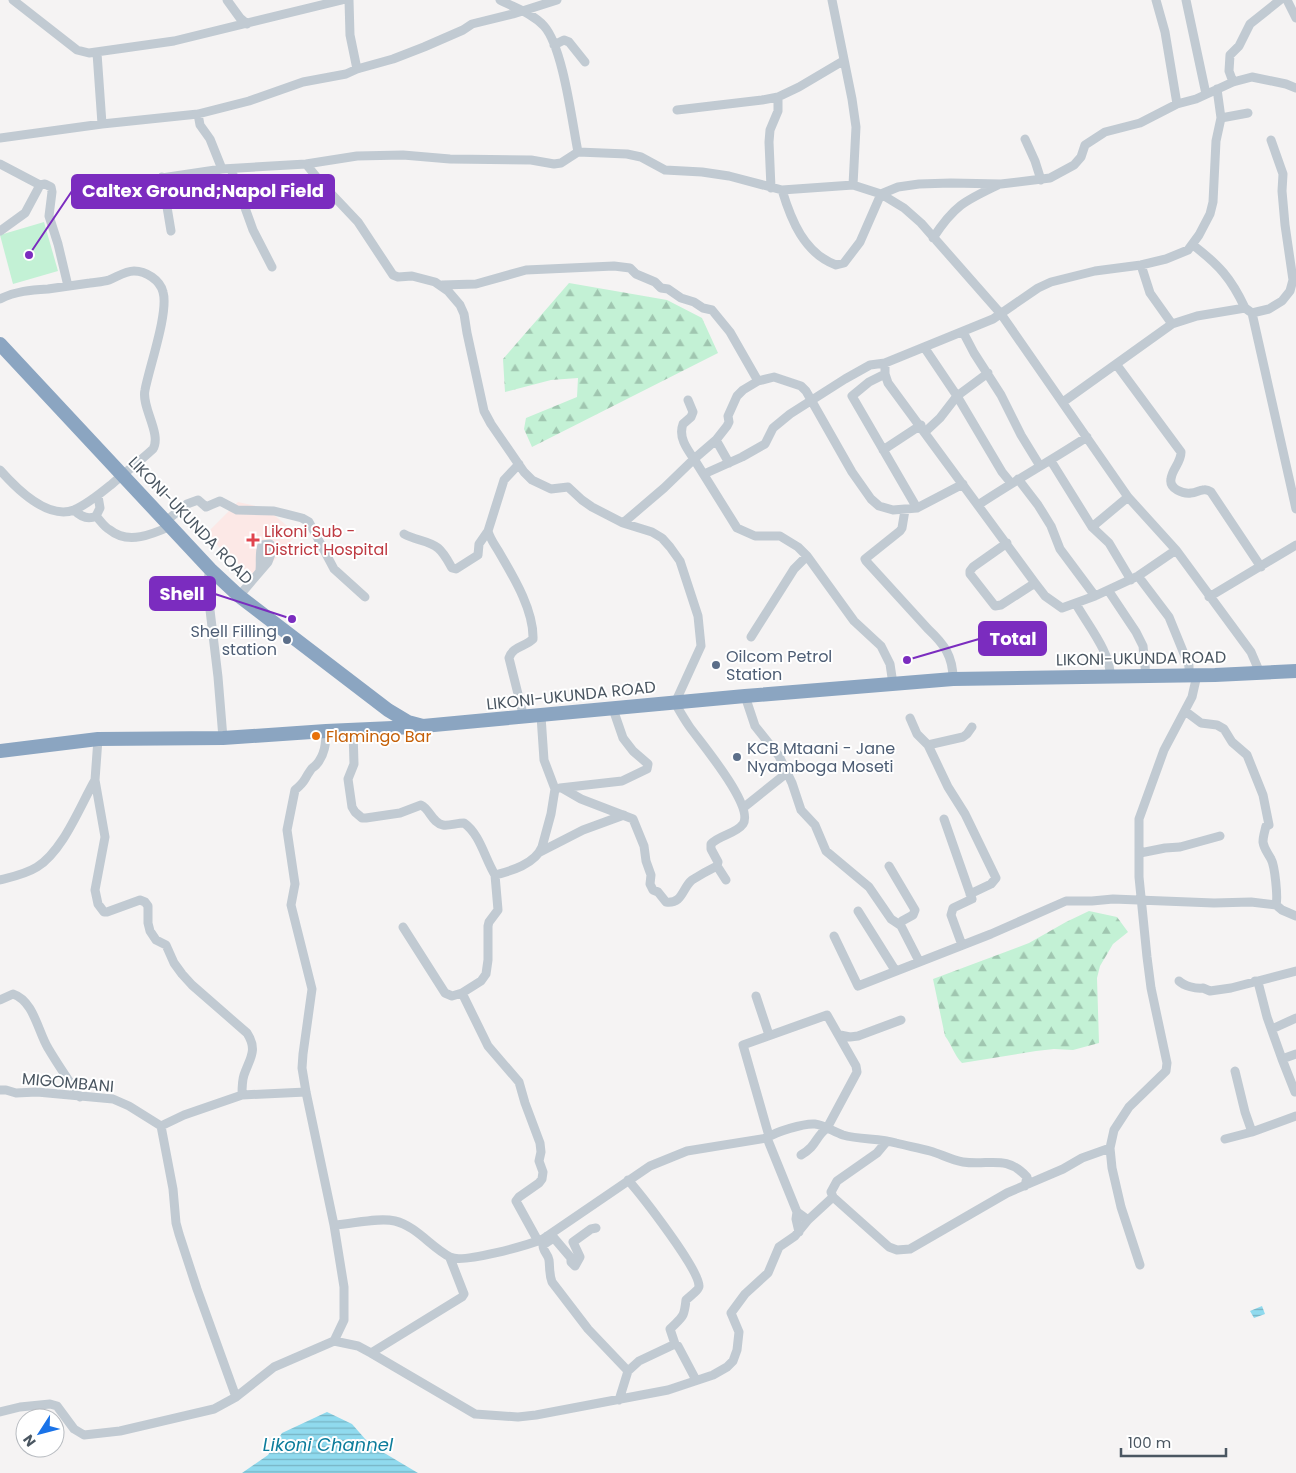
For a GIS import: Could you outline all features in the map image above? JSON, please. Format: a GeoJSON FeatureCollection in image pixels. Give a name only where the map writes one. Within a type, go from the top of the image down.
{"type":"FeatureCollection","features":[{"type":"Feature","properties":{"kind":"highway","name":"LIKONI-UKUNDA ROAD"},"geometry":{"type":"LineString","coordinates":[[0,344],[210,569],[239,596],[397,717],[423,726],[953,679],[1110,677],[1296,671]]}},
{"type":"Feature","properties":{"kind":"highway"},"geometry":{"type":"LineString","coordinates":[[380,729],[389,726],[393,720],[383,706]]}},
{"type":"Feature","properties":{"kind":"highway"},"geometry":{"type":"LineString","coordinates":[[0,751],[98,739],[223,738],[326,730],[423,726]]}},
{"type":"Feature","properties":{"kind":"street"},"geometry":{"type":"LineString","coordinates":[[13,0],[77,50],[85,53],[97,53],[174,41],[342,0]]}},
{"type":"Feature","properties":{"kind":"street"},"geometry":{"type":"LineString","coordinates":[[227,0],[240,18],[247,24]]}},
{"type":"Feature","properties":{"kind":"street"},"geometry":{"type":"LineString","coordinates":[[348,0],[350,36],[356,69]]}},
{"type":"Feature","properties":{"kind":"street"},"geometry":{"type":"LineString","coordinates":[[500,0],[533,16],[545,27],[554,45],[567,89],[578,152]]}},
{"type":"Feature","properties":{"kind":"street"},"geometry":{"type":"LineString","coordinates":[[0,138],[102,124],[198,114],[249,101],[303,82],[346,74],[356,69],[414,52],[480,20],[522,11],[557,0]]}},
{"type":"Feature","properties":{"kind":"street"},"geometry":{"type":"LineString","coordinates":[[832,0],[856,127],[853,185]]}},
{"type":"Feature","properties":{"kind":"street"},"geometry":{"type":"LineString","coordinates":[[1156,0],[1165,32],[1177,104]]}},
{"type":"Feature","properties":{"kind":"street"},"geometry":{"type":"LineString","coordinates":[[1186,0],[1206,94]]}},
{"type":"Feature","properties":{"kind":"street"},"geometry":{"type":"LineString","coordinates":[[1233,82],[1229,71],[1230,55],[1239,46],[1250,24],[1280,0]]}},
{"type":"Feature","properties":{"kind":"street"},"geometry":{"type":"LineString","coordinates":[[1287,0],[1296,18]]}},
{"type":"Feature","properties":{"kind":"street"},"geometry":{"type":"LineString","coordinates":[[554,45],[564,40],[569,42],[585,62]]}},
{"type":"Feature","properties":{"kind":"street"},"geometry":{"type":"LineString","coordinates":[[97,53],[102,124]]}},
{"type":"Feature","properties":{"kind":"street"},"geometry":{"type":"LineString","coordinates":[[678,110],[762,100],[778,96],[799,87],[843,61]]}},
{"type":"Feature","properties":{"kind":"street"},"geometry":{"type":"LineString","coordinates":[[782,190],[790,214],[800,233],[821,257],[836,265],[844,263],[860,242],[881,194],[898,187],[951,182],[1001,184],[1050,178],[1074,165],[1085,145],[1106,132],[1140,123],[1177,104],[1196,99],[1233,82],[1252,77],[1296,88]]}},
{"type":"Feature","properties":{"kind":"street"},"geometry":{"type":"LineString","coordinates":[[704,474],[765,444],[773,428],[790,414],[870,365],[885,364],[982,325],[1038,288],[1051,282],[1141,265],[1180,254],[1193,246],[1210,214],[1213,202],[1216,140],[1221,118],[1217,89]]}},
{"type":"Feature","properties":{"kind":"street"},"geometry":{"type":"LineString","coordinates":[[771,188],[769,142],[770,130],[778,111],[778,96]]}},
{"type":"Feature","properties":{"kind":"street"},"geometry":{"type":"LineString","coordinates":[[1221,118],[1248,113]]}},
{"type":"Feature","properties":{"kind":"street"},"geometry":{"type":"LineString","coordinates":[[198,114],[200,125],[226,169],[272,267]]}},
{"type":"Feature","properties":{"kind":"street"},"geometry":{"type":"LineString","coordinates":[[1025,139],[1041,180]]}},
{"type":"Feature","properties":{"kind":"street"},"geometry":{"type":"LineString","coordinates":[[1064,402],[1172,324],[1197,316],[1268,309],[1282,301],[1290,290],[1293,280],[1285,225],[1282,191],[1283,174],[1272,140]]}},
{"type":"Feature","properties":{"kind":"street"},"geometry":{"type":"LineString","coordinates":[[171,231],[159,178],[226,169],[306,164],[357,156],[409,155],[466,160],[531,160],[558,164],[578,152],[627,154],[641,157],[665,170],[729,176],[782,190],[853,185],[881,194],[904,208],[1001,314],[1064,402],[1128,497],[1176,550],[1250,652],[1260,673]]}},
{"type":"Feature","properties":{"kind":"street"},"geometry":{"type":"LineString","coordinates":[[0,164],[40,185],[48,185],[52,189],[49,216],[68,286]]}},
{"type":"Feature","properties":{"kind":"street"},"geometry":{"type":"LineString","coordinates":[[306,164],[358,222],[394,276],[419,277],[442,285],[476,284],[526,270],[614,266],[630,268],[636,274],[655,282],[661,288],[668,288],[681,298],[712,310],[730,332],[758,380]]}},
{"type":"Feature","properties":{"kind":"street"},"geometry":{"type":"LineString","coordinates":[[933,238],[950,214],[961,204],[1001,184]]}},
{"type":"Feature","properties":{"kind":"street"},"geometry":{"type":"LineString","coordinates":[[0,231],[25,214],[40,185]]}},
{"type":"Feature","properties":{"kind":"street"},"geometry":{"type":"LineString","coordinates":[[1193,246],[1220,266],[1249,310],[1296,509]]}},
{"type":"Feature","properties":{"kind":"street"},"geometry":{"type":"LineString","coordinates":[[1141,265],[1150,293],[1172,324]]}},
{"type":"Feature","properties":{"kind":"street"},"geometry":{"type":"LineString","coordinates":[[0,299],[12,293],[26,290],[106,280],[134,271],[144,273],[154,279],[163,292],[161,319],[144,393],[155,446],[98,496],[74,510],[63,512],[35,502],[16,488],[1,473]]}},
{"type":"Feature","properties":{"kind":"street"},"geometry":{"type":"LineString","coordinates":[[442,285],[463,310],[484,411],[527,476],[538,485],[550,489],[568,487],[592,507],[623,524],[652,532],[670,546],[680,561],[698,616],[701,650],[684,680],[675,703],[687,724],[708,750],[744,808],[744,822],[740,827],[711,842],[718,862],[717,866],[726,880]]}},
{"type":"Feature","properties":{"kind":"street"},"geometry":{"type":"LineString","coordinates":[[963,332],[974,353],[1002,395],[1021,435],[1040,466]]}},
{"type":"Feature","properties":{"kind":"street"},"geometry":{"type":"LineString","coordinates":[[924,348],[957,396],[1002,472],[1015,481],[1038,504],[1051,526],[1060,549],[1094,596]]}},
{"type":"Feature","properties":{"kind":"street"},"geometry":{"type":"LineString","coordinates":[[885,364],[885,374],[898,397],[1035,582],[1046,596],[1062,608],[1076,604],[1134,578],[1176,550]]}},
{"type":"Feature","properties":{"kind":"street"},"geometry":{"type":"LineString","coordinates":[[1116,364],[1181,452],[1179,462],[1171,476],[1172,486],[1187,493],[1203,490],[1211,492],[1261,567]]}},
{"type":"Feature","properties":{"kind":"street"},"geometry":{"type":"LineString","coordinates":[[883,450],[940,418],[957,396],[988,373]]}},
{"type":"Feature","properties":{"kind":"street"},"geometry":{"type":"LineString","coordinates":[[885,374],[869,382],[852,396],[917,508]]}},
{"type":"Feature","properties":{"kind":"street"},"geometry":{"type":"LineString","coordinates":[[623,524],[716,440],[728,424],[728,416],[737,396],[743,390],[758,380],[772,377],[804,388],[852,472],[871,499],[879,506],[888,510],[917,508],[963,484]]}},
{"type":"Feature","properties":{"kind":"street"},"geometry":{"type":"LineString","coordinates":[[688,400],[693,412],[691,417],[683,424],[682,434],[687,450],[704,474],[732,522],[737,528],[755,536],[780,536],[798,547],[807,556],[854,621],[881,646],[890,664],[893,684]]}},
{"type":"Feature","properties":{"kind":"street"},"geometry":{"type":"LineString","coordinates":[[978,505],[1088,437]]}},
{"type":"Feature","properties":{"kind":"street"},"geometry":{"type":"LineString","coordinates":[[716,440],[729,463]]}},
{"type":"Feature","properties":{"kind":"street"},"geometry":{"type":"LineString","coordinates":[[1050,461],[1092,527],[1109,543],[1134,578],[1169,617],[1193,675],[1192,697],[1164,750],[1138,827],[1139,877],[1151,988],[1167,1063],[1166,1072],[1129,1107],[1114,1130],[1110,1148],[1112,1168],[1121,1207],[1140,1265]]}},
{"type":"Feature","properties":{"kind":"street"},"geometry":{"type":"LineString","coordinates":[[404,534],[413,540],[433,544],[438,547],[452,568],[456,570],[478,555],[479,544],[488,531],[504,480],[519,464]]}},
{"type":"Feature","properties":{"kind":"street"},"geometry":{"type":"LineString","coordinates":[[74,510],[84,517],[96,516],[100,508],[98,496]]}},
{"type":"Feature","properties":{"kind":"street"},"geometry":{"type":"LineString","coordinates":[[1092,527],[1128,497]]}},
{"type":"Feature","properties":{"kind":"street"},"geometry":{"type":"LineString","coordinates":[[96,516],[110,531],[132,537],[151,535],[169,524],[187,504],[198,500],[206,506],[220,500],[237,510],[274,511],[302,518],[310,522],[314,528],[334,569],[366,597]]}},
{"type":"Feature","properties":{"kind":"street"},"geometry":{"type":"LineString","coordinates":[[905,510],[900,531],[865,559],[938,639],[953,664],[953,679]]}},
{"type":"Feature","properties":{"kind":"street"},"geometry":{"type":"LineString","coordinates":[[488,531],[505,564],[517,582],[530,614],[533,639],[514,650],[509,658],[524,718]]}},
{"type":"Feature","properties":{"kind":"street"},"geometry":{"type":"LineString","coordinates":[[1007,543],[973,567],[970,574],[994,606],[1001,605],[1035,582]]}},
{"type":"Feature","properties":{"kind":"street"},"geometry":{"type":"LineString","coordinates":[[1209,597],[1296,545]]}},
{"type":"Feature","properties":{"kind":"street"},"geometry":{"type":"LineString","coordinates":[[751,637],[794,569],[807,556]]}},
{"type":"Feature","properties":{"kind":"street"},"geometry":{"type":"LineString","coordinates":[[210,569],[207,585],[223,738]]}},
{"type":"Feature","properties":{"kind":"street"},"geometry":{"type":"LineString","coordinates":[[239,596],[260,570]]}},
{"type":"Feature","properties":{"kind":"street"},"geometry":{"type":"LineString","coordinates":[[1108,590],[1143,646],[1146,676]]}},
{"type":"Feature","properties":{"kind":"street"},"geometry":{"type":"LineString","coordinates":[[1076,604],[1106,656],[1111,667],[1110,677]]}},
{"type":"Feature","properties":{"kind":"street"},"geometry":{"type":"LineString","coordinates":[[745,696],[755,726],[773,747],[788,772],[801,810],[815,825],[826,851],[869,888],[891,919],[900,925],[919,961]]}},
{"type":"Feature","properties":{"kind":"street"},"geometry":{"type":"LineString","coordinates":[[558,788],[622,780],[649,767],[623,738],[613,708]]}},
{"type":"Feature","properties":{"kind":"street"},"geometry":{"type":"LineString","coordinates":[[1185,710],[1201,723],[1217,725],[1224,729],[1232,742],[1249,760],[1263,795],[1268,815],[1269,825],[1266,826],[1263,839],[1274,870],[1278,900],[1276,906]]}},
{"type":"Feature","properties":{"kind":"street"},"geometry":{"type":"LineString","coordinates":[[541,716],[544,760],[558,788],[631,818],[636,824],[644,846],[646,861],[651,873],[650,884],[653,890],[658,892],[665,901],[671,902],[681,897],[688,884],[717,866]]}},
{"type":"Feature","properties":{"kind":"street"},"geometry":{"type":"LineString","coordinates":[[910,718],[917,734],[928,745],[945,780],[974,831],[996,878],[991,884],[970,894]]}},
{"type":"Feature","properties":{"kind":"street"},"geometry":{"type":"LineString","coordinates":[[928,745],[963,737],[972,727]]}},
{"type":"Feature","properties":{"kind":"street"},"geometry":{"type":"LineString","coordinates":[[326,730],[325,748],[322,755],[316,765],[310,770],[304,783],[295,790],[287,830],[290,862],[294,876],[292,911],[312,989],[302,1062],[306,1092],[334,1225],[344,1287],[345,1312],[342,1326],[334,1341]]}},
{"type":"Feature","properties":{"kind":"street"},"geometry":{"type":"LineString","coordinates":[[353,730],[354,764],[348,779],[352,807],[358,815],[366,818],[400,813],[421,806],[426,808],[442,825],[464,823],[483,848],[495,875],[498,910],[488,926],[487,971],[481,981],[462,992],[452,996],[445,993],[403,927]]}},
{"type":"Feature","properties":{"kind":"street"},"geometry":{"type":"LineString","coordinates":[[98,739],[95,780],[105,832],[95,890],[98,904],[104,912],[107,912],[140,900],[145,902],[148,906],[147,918],[150,931],[156,940],[166,945],[182,974],[246,1033],[251,1040],[253,1051],[244,1077],[242,1095]]}},
{"type":"Feature","properties":{"kind":"street"},"geometry":{"type":"LineString","coordinates":[[744,808],[788,772]]}},
{"type":"Feature","properties":{"kind":"street"},"geometry":{"type":"LineString","coordinates":[[0,880],[36,868],[50,856],[64,837],[95,780]]}},
{"type":"Feature","properties":{"kind":"street"},"geometry":{"type":"LineString","coordinates":[[540,852],[558,788]]}},
{"type":"Feature","properties":{"kind":"street"},"geometry":{"type":"LineString","coordinates":[[495,875],[521,867],[540,852],[583,830],[624,815]]}},
{"type":"Feature","properties":{"kind":"street"},"geometry":{"type":"LineString","coordinates":[[944,819],[972,899],[953,908],[951,914],[962,945]]}},
{"type":"Feature","properties":{"kind":"street"},"geometry":{"type":"LineString","coordinates":[[1140,853],[1180,847],[1220,836]]}},
{"type":"Feature","properties":{"kind":"street"},"geometry":{"type":"LineString","coordinates":[[889,866],[915,910],[913,915],[900,922],[900,925]]}},
{"type":"Feature","properties":{"kind":"street"},"geometry":{"type":"LineString","coordinates":[[834,936],[858,986],[991,934],[1060,902],[1113,899],[1214,903],[1241,902],[1276,906],[1296,916]]}},
{"type":"Feature","properties":{"kind":"street"},"geometry":{"type":"LineString","coordinates":[[858,911],[895,970]]}},
{"type":"Feature","properties":{"kind":"street"},"geometry":{"type":"LineString","coordinates":[[1179,981],[1181,984],[1210,991],[1230,988],[1296,971]]}},
{"type":"Feature","properties":{"kind":"street"},"geometry":{"type":"LineString","coordinates":[[1256,981],[1258,982],[1267,1017],[1296,1093]]}},
{"type":"Feature","properties":{"kind":"street"},"geometry":{"type":"LineString","coordinates":[[462,992],[488,1046],[520,1082],[524,1102],[536,1131],[541,1152],[539,1161],[542,1178],[539,1183],[519,1197],[516,1202],[538,1241]]}},
{"type":"Feature","properties":{"kind":"street"},"geometry":{"type":"LineString","coordinates":[[0,1000],[13,994],[21,998],[30,1009],[48,1048],[80,1097]]}},
{"type":"Feature","properties":{"kind":"street"},"geometry":{"type":"LineString","coordinates":[[756,996],[769,1035]]}},
{"type":"Feature","properties":{"kind":"street"},"geometry":{"type":"LineString","coordinates":[[798,1232],[797,1212],[768,1137],[742,1046],[826,1015],[840,1035],[857,1070],[827,1128],[811,1150],[801,1155]]}},
{"type":"Feature","properties":{"kind":"street"},"geometry":{"type":"LineString","coordinates":[[840,1035],[858,1036],[901,1020]]}},
{"type":"Feature","properties":{"kind":"street"},"geometry":{"type":"LineString","coordinates":[[1272,1029],[1295,1022]]}},
{"type":"Feature","properties":{"kind":"street"},"geometry":{"type":"LineString","coordinates":[[1282,1059],[1296,1054]]}},
{"type":"Feature","properties":{"kind":"street"},"geometry":{"type":"LineString","coordinates":[[1235,1071],[1252,1132]]}},
{"type":"Feature","properties":{"kind":"street","name":"MIGOMBANI"},"geometry":{"type":"LineString","coordinates":[[0,1090],[16,1093],[37,1092],[80,1097],[102,1097],[120,1101],[161,1126]]}},
{"type":"Feature","properties":{"kind":"street"},"geometry":{"type":"LineString","coordinates":[[236,1397],[177,1230],[173,1189],[161,1126],[184,1115],[242,1095],[306,1092]]}},
{"type":"Feature","properties":{"kind":"street"},"geometry":{"type":"LineString","coordinates":[[1225,1139],[1252,1132],[1296,1116]]}},
{"type":"Feature","properties":{"kind":"street"},"geometry":{"type":"LineString","coordinates":[[628,1371],[588,1329],[552,1282],[549,1274],[549,1258],[543,1251],[543,1245],[550,1237],[650,1166],[680,1153],[768,1137],[810,1124],[818,1124],[851,1137],[887,1141],[932,1151],[944,1157],[964,1162],[1002,1162],[1014,1166],[1027,1177],[1025,1186]]}},
{"type":"Feature","properties":{"kind":"street"},"geometry":{"type":"LineString","coordinates":[[887,1141],[877,1153],[837,1181],[831,1192],[833,1197],[889,1247],[902,1251],[910,1249],[1007,1193],[1082,1158],[1110,1148]]}},
{"type":"Feature","properties":{"kind":"street"},"geometry":{"type":"LineString","coordinates":[[628,1180],[672,1238],[690,1266],[699,1285],[686,1300],[684,1315],[670,1329],[675,1344],[678,1346],[696,1380]]}},
{"type":"Feature","properties":{"kind":"street"},"geometry":{"type":"LineString","coordinates":[[0,1412],[20,1407],[50,1404],[57,1406],[77,1432],[82,1434],[87,1435],[128,1429],[214,1409],[236,1397],[274,1367],[334,1341],[358,1346],[479,1415],[518,1417],[536,1415],[668,1390],[720,1372],[733,1361],[739,1335],[731,1313],[745,1294],[768,1273],[779,1248],[833,1197]]}},
{"type":"Feature","properties":{"kind":"street"},"geometry":{"type":"LineString","coordinates":[[797,1212],[808,1220]]}},
{"type":"Feature","properties":{"kind":"street"},"geometry":{"type":"LineString","coordinates":[[334,1225],[379,1220],[401,1223],[450,1258],[464,1294],[429,1318],[389,1340],[371,1353]]}},
{"type":"Feature","properties":{"kind":"street"},"geometry":{"type":"LineString","coordinates":[[550,1237],[571,1258],[574,1266],[580,1257],[574,1242],[591,1229],[596,1228]]}},
{"type":"Feature","properties":{"kind":"street"},"geometry":{"type":"LineString","coordinates":[[450,1258],[468,1258],[550,1237]]}},
{"type":"Feature","properties":{"kind":"street"},"geometry":{"type":"LineString","coordinates":[[618,1400],[628,1371],[639,1361],[675,1344]]}},
{"type":"Feature","properties":{"kind":"shaded area","name":"Likoni Sub - District Hospital"},"geometry":{"type":"Polygon","coordinates":[[[238,502],[260,507],[274,515],[297,534],[257,580],[219,547],[208,532],[238,502]]]}},
{"type":"Feature","properties":{"kind":"green space"},"geometry":{"type":"Polygon","coordinates":[[[44,222],[58,271],[13,284],[0,235],[44,222]]]}},
{"type":"Feature","properties":{"kind":"green space"},"geometry":{"type":"Polygon","coordinates":[[[569,283],[667,300],[702,318],[718,353],[532,447],[524,429],[526,418],[577,397],[578,378],[551,380],[505,392],[503,359],[569,283]]]}},
{"type":"Feature","properties":{"kind":"green space"},"geometry":{"type":"Polygon","coordinates":[[[1089,911],[1117,917],[1128,932],[1113,944],[1100,966],[1097,978],[1099,1043],[1073,1050],[1054,1049],[1036,1051],[962,1063],[945,1036],[933,979],[1029,943],[1089,911]]]}},
{"type":"Feature","properties":{"kind":"water"},"geometry":{"type":"Polygon","coordinates":[[[1262,1306],[1265,1314],[1254,1318],[1250,1311],[1262,1306]]]}},
{"type":"Feature","properties":{"kind":"water","name":"Likoni Channel"},"geometry":{"type":"Polygon","coordinates":[[[327,1412],[352,1424],[373,1448],[418,1473],[242,1473],[268,1455],[282,1433],[327,1412]]]}},
{"type":"Feature","properties":{"kind":"place","name":"Caltex Ground;Napol Field"},"geometry":{"type":"Point","coordinates":[29,255]}},
{"type":"Feature","properties":{"kind":"place","name":"Likoni Sub - District Hospital"},"geometry":{"type":"Point","coordinates":[253,540]}},
{"type":"Feature","properties":{"kind":"place","name":"Shell"},"geometry":{"type":"Point","coordinates":[292,619]}},
{"type":"Feature","properties":{"kind":"place","name":"Shell Filling station"},"geometry":{"type":"Point","coordinates":[287,640]}},
{"type":"Feature","properties":{"kind":"place","name":"Total"},"geometry":{"type":"Point","coordinates":[907,660]}},
{"type":"Feature","properties":{"kind":"place","name":"Oilcom Petrol Station"},"geometry":{"type":"Point","coordinates":[716,665]}},
{"type":"Feature","properties":{"kind":"place","name":"Flamingo Bar"},"geometry":{"type":"Point","coordinates":[316,736]}},
{"type":"Feature","properties":{"kind":"place","name":"KCB Mtaani - Jane Nyamboga Moseti"},"geometry":{"type":"Point","coordinates":[737,757]}}]}
